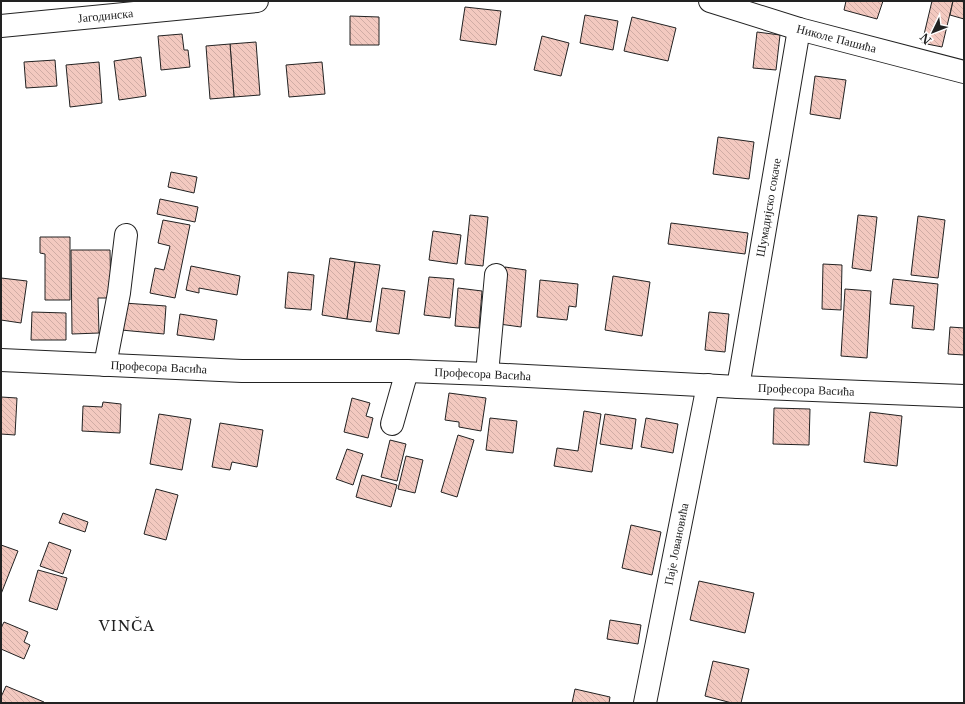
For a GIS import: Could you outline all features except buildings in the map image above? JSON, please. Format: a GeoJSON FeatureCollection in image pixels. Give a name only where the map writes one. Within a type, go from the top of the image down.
{"type":"FeatureCollection","features":[{"type":"Feature","properties":{"kind":"street","name":"Јагодинска"},"geometry":{"type":"LineString","coordinates":[[1,26],[257,1]]}},
{"type":"Feature","properties":{"kind":"street","name":"Николе Пашића"},"geometry":{"type":"LineString","coordinates":[[710,1],[800,29],[964,72]]}},
{"type":"Feature","properties":{"kind":"street","name":"Шумадијско сокаче"},"geometry":{"type":"LineString","coordinates":[[738,387],[800,29]]}},
{"type":"Feature","properties":{"kind":"street"},"geometry":{"type":"LineString","coordinates":[[105,366],[119,293],[126,235]]}},
{"type":"Feature","properties":{"kind":"street"},"geometry":{"type":"LineString","coordinates":[[487,374],[496,275]]}},
{"type":"Feature","properties":{"kind":"street","name":"Професора Васића"},"geometry":{"type":"LineString","coordinates":[[1,360],[105,366],[242,371],[407,371],[964,396]]}},
{"type":"Feature","properties":{"kind":"street"},"geometry":{"type":"LineString","coordinates":[[392,424],[407,371]]}},
{"type":"Feature","properties":{"kind":"street","name":"Паје Јовановића"},"geometry":{"type":"LineString","coordinates":[[646,703],[708,385]]}},
{"type":"Feature","properties":{"kind":"district","name":"VINČA"},"geometry":{"type":"Point","coordinates":[127,626]}}]}
